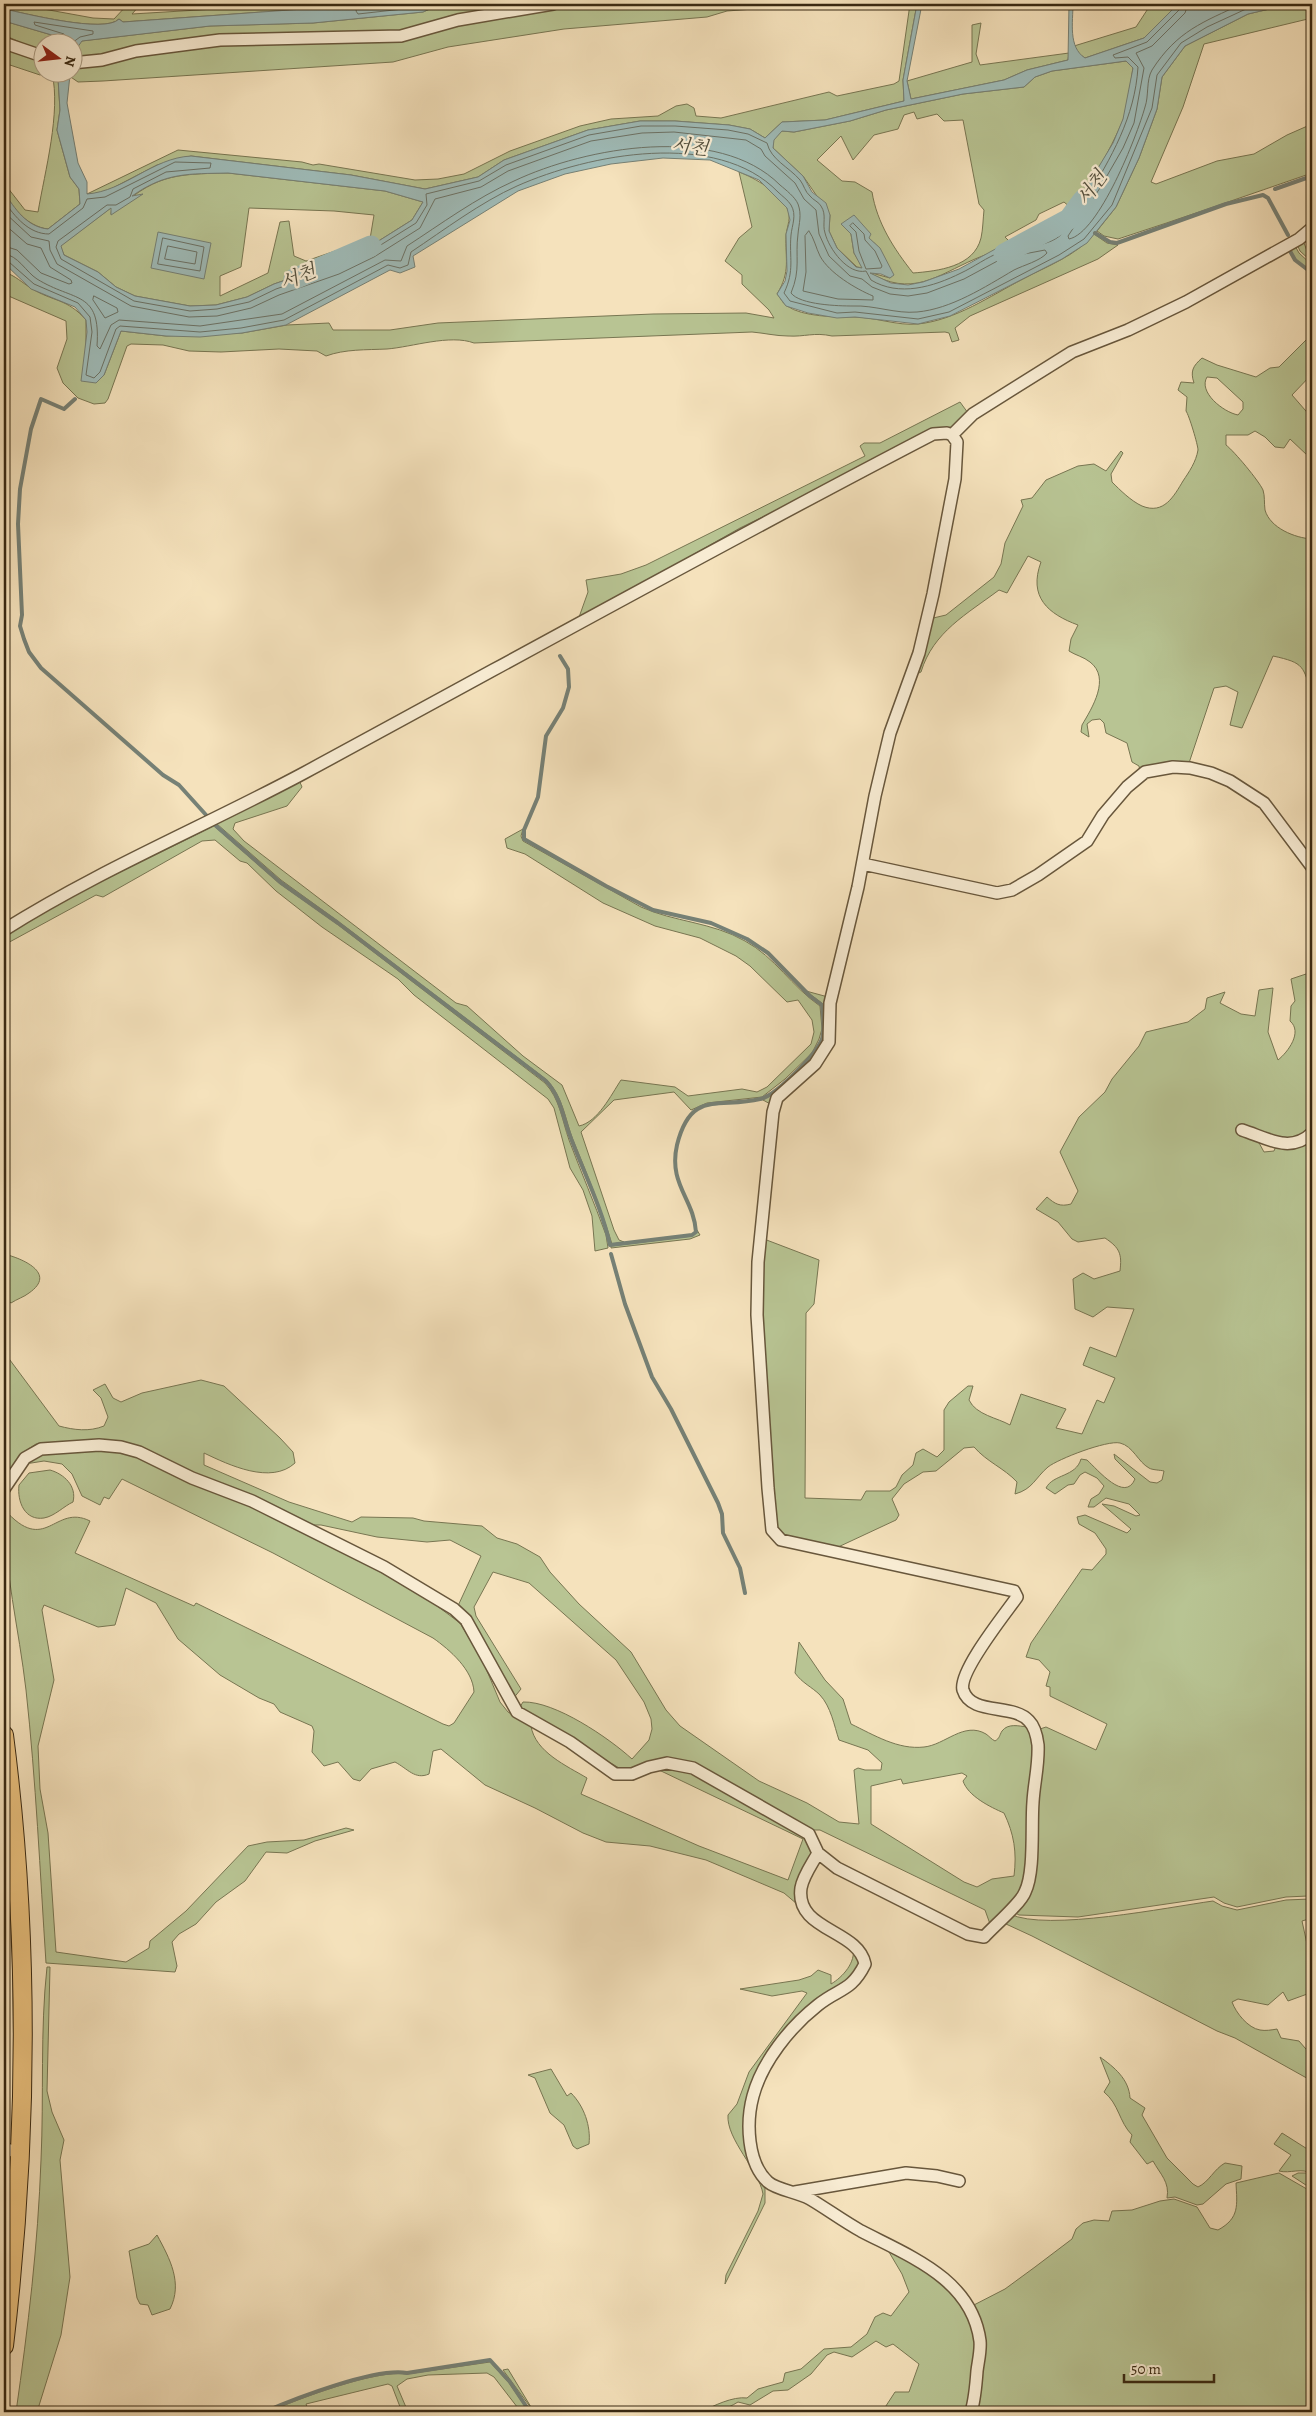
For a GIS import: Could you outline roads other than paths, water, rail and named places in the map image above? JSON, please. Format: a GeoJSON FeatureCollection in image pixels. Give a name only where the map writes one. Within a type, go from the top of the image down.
{"type":"FeatureCollection","features":[{"type":"Feature","properties":{"kind":"highway"},"geometry":{"type":"LineString","coordinates":[[4,1735],[17,1851],[22,1946],[21,2154],[16,2242],[4,2346]]}},
{"type":"Feature","properties":{"kind":"street"},"geometry":{"type":"LineString","coordinates":[[82,62],[95,61],[136,51],[220,40],[401,36],[458,20],[553,4]]}},
{"type":"Feature","properties":{"kind":"street"},"geometry":{"type":"LineString","coordinates":[[4,43],[32,53]]}},
{"type":"Feature","properties":{"kind":"street"},"geometry":{"type":"LineString","coordinates":[[952,435],[973,414],[1072,352],[1128,330],[1186,302],[1299,239],[1312,228]]}},
{"type":"Feature","properties":{"kind":"street"},"geometry":{"type":"LineString","coordinates":[[4,930],[44,904],[299,775],[738,535],[933,434],[947,433],[952,435],[957,442],[955,480],[933,594],[919,652],[890,733],[874,796],[863,864],[830,1003],[829,1042],[815,1064],[777,1098],[773,1112],[758,1262],[757,1315],[772,1530],[781,1540],[1014,1591],[1017,1597],[975,1656],[963,1677],[963,1690],[968,1698],[978,1705],[1007,1710],[1028,1720],[1035,1730],[1038,1744],[1038,1767],[1033,1799],[1030,1881],[1024,1894],[984,1937],[968,1934],[837,1868],[818,1853],[809,1834],[693,1768],[667,1763],[649,1767],[632,1774],[615,1774],[570,1742],[517,1712],[466,1620],[454,1610],[384,1567],[252,1501],[192,1478],[140,1452],[121,1447],[99,1445],[40,1449],[25,1458],[4,1489]]}},
{"type":"Feature","properties":{"kind":"street"},"geometry":{"type":"LineString","coordinates":[[863,864],[997,893],[1012,890],[1087,841],[1103,815],[1127,787],[1145,772],[1173,767],[1190,768],[1211,773],[1230,781],[1258,799],[1270,811],[1312,867]]}},
{"type":"Feature","properties":{"kind":"street"},"geometry":{"type":"LineString","coordinates":[[1242,1130],[1278,1144],[1293,1144],[1312,1133]]}},
{"type":"Feature","properties":{"kind":"street"},"geometry":{"type":"LineString","coordinates":[[818,1853],[801,1888],[802,1901],[818,1924],[851,1942],[859,1950],[865,1964],[849,1988],[817,2006],[780,2046],[761,2073],[752,2098],[750,2140],[757,2166],[769,2184],[795,2192],[841,2220],[929,2266],[960,2294],[976,2324],[980,2343],[971,2412]]}},
{"type":"Feature","properties":{"kind":"street"},"geometry":{"type":"LineString","coordinates":[[4,2148],[21,2154]]}},
{"type":"Feature","properties":{"kind":"street"},"geometry":{"type":"LineString","coordinates":[[795,2192],[906,2173],[937,2176],[959,2181]]}},
{"type":"Feature","properties":{"kind":"water"},"geometry":{"type":"Polygon","coordinates":[[[373,4],[455,4],[432,8],[423,12],[313,23],[210,26],[82,41],[82,32],[42,32],[4,21],[4,9],[45,18],[82,23],[111,23],[119,19],[123,22],[373,4]]]}},
{"type":"Feature","properties":{"kind":"water"},"geometry":{"type":"Polygon","coordinates":[[[917,4],[922,4],[907,81],[911,99],[1004,80],[1027,70],[1068,60],[1069,4],[1073,4],[1072,26],[1074,41],[1076,47],[1085,58],[1144,38],[1178,4],[1291,4],[1248,14],[1185,46],[1162,77],[1157,109],[1139,158],[1116,207],[1087,243],[1062,259],[950,316],[918,324],[855,317],[837,318],[808,313],[786,306],[777,294],[785,281],[787,271],[786,234],[790,220],[787,208],[759,180],[710,160],[663,158],[611,164],[565,174],[518,191],[413,256],[415,267],[400,273],[390,270],[286,325],[242,333],[200,337],[166,336],[121,331],[104,375],[96,383],[81,381],[87,332],[86,320],[75,307],[31,289],[4,263],[4,192],[22,216],[41,228],[48,229],[80,204],[79,189],[70,177],[57,130],[60,110],[58,82],[69,82],[67,103],[78,163],[87,182],[87,194],[101,192],[114,187],[164,162],[191,156],[351,175],[425,189],[478,177],[504,160],[588,130],[640,121],[675,121],[729,125],[750,129],[765,138],[782,122],[825,120],[904,101],[903,80],[917,4]],[[1126,61],[1052,71],[1035,77],[1024,87],[963,94],[886,110],[850,121],[794,132],[782,131],[774,140],[773,148],[803,176],[812,192],[826,203],[830,215],[829,231],[837,248],[856,267],[862,268],[854,253],[851,234],[841,224],[854,215],[871,234],[869,238],[880,248],[894,275],[890,278],[881,274],[870,273],[891,283],[908,285],[923,282],[959,269],[999,247],[1045,239],[1058,230],[1074,208],[1113,143],[1123,119],[1133,68],[1126,61]],[[228,173],[189,174],[167,178],[144,188],[132,196],[143,194],[111,215],[111,208],[61,246],[64,255],[98,272],[116,287],[135,296],[190,306],[216,305],[247,297],[274,284],[335,263],[369,247],[412,220],[423,202],[385,191],[228,173]]]}},
{"type":"Feature","properties":{"kind":"water"},"geometry":{"type":"Polygon","coordinates":[[[158,232],[211,243],[204,279],[151,268],[158,232]]]}},
{"type":"Feature","properties":{"kind":"waterway"},"geometry":{"type":"LineString","coordinates":[[1275,189],[1312,176]]}},
{"type":"Feature","properties":{"kind":"waterway"},"geometry":{"type":"LineString","coordinates":[[1095,233],[1110,242],[1117,243],[1226,204],[1263,195],[1268,198],[1288,235]]}},
{"type":"Feature","properties":{"kind":"waterway","name":"서천"},"geometry":{"type":"LineString","coordinates":[[1004,254],[1069,219],[1083,200]]}},
{"type":"Feature","properties":{"kind":"waterway","name":"서천"},"geometry":{"type":"LineString","coordinates":[[294,279],[371,246]]}},
{"type":"Feature","properties":{"kind":"waterway"},"geometry":{"type":"LineString","coordinates":[[1290,251],[1295,260],[1312,273]]}},
{"type":"Feature","properties":{"kind":"waterway"},"geometry":{"type":"LineString","coordinates":[[75,399],[64,409],[41,399],[31,429],[20,489],[18,524],[22,615],[20,626],[24,639],[29,652],[41,668],[163,775],[179,785],[207,816]]}},
{"type":"Feature","properties":{"kind":"waterway"},"geometry":{"type":"LineString","coordinates":[[215,825],[280,882],[338,923],[546,1081],[559,1102],[569,1133],[598,1205],[610,1245],[692,1235],[696,1232],[694,1220],[679,1181],[675,1159],[683,1127],[690,1116],[699,1108],[719,1103],[745,1102],[760,1099],[785,1083],[812,1054],[822,1039],[824,1026],[822,1005],[810,996],[768,953],[747,939],[711,923],[653,910],[606,886],[524,839],[524,830],[538,797],[546,736],[563,708],[569,687],[568,669],[560,656]]}},
{"type":"Feature","properties":{"kind":"waterway"},"geometry":{"type":"LineString","coordinates":[[611,1254],[625,1304],[652,1377],[671,1409],[718,1503],[722,1514],[723,1533],[740,1568],[745,1593]]}},
{"type":"Feature","properties":{"kind":"waterway"},"geometry":{"type":"LineString","coordinates":[[264,2412],[314,2392],[356,2379],[393,2372],[407,2373],[490,2360],[510,2382],[530,2412]]}}]}
